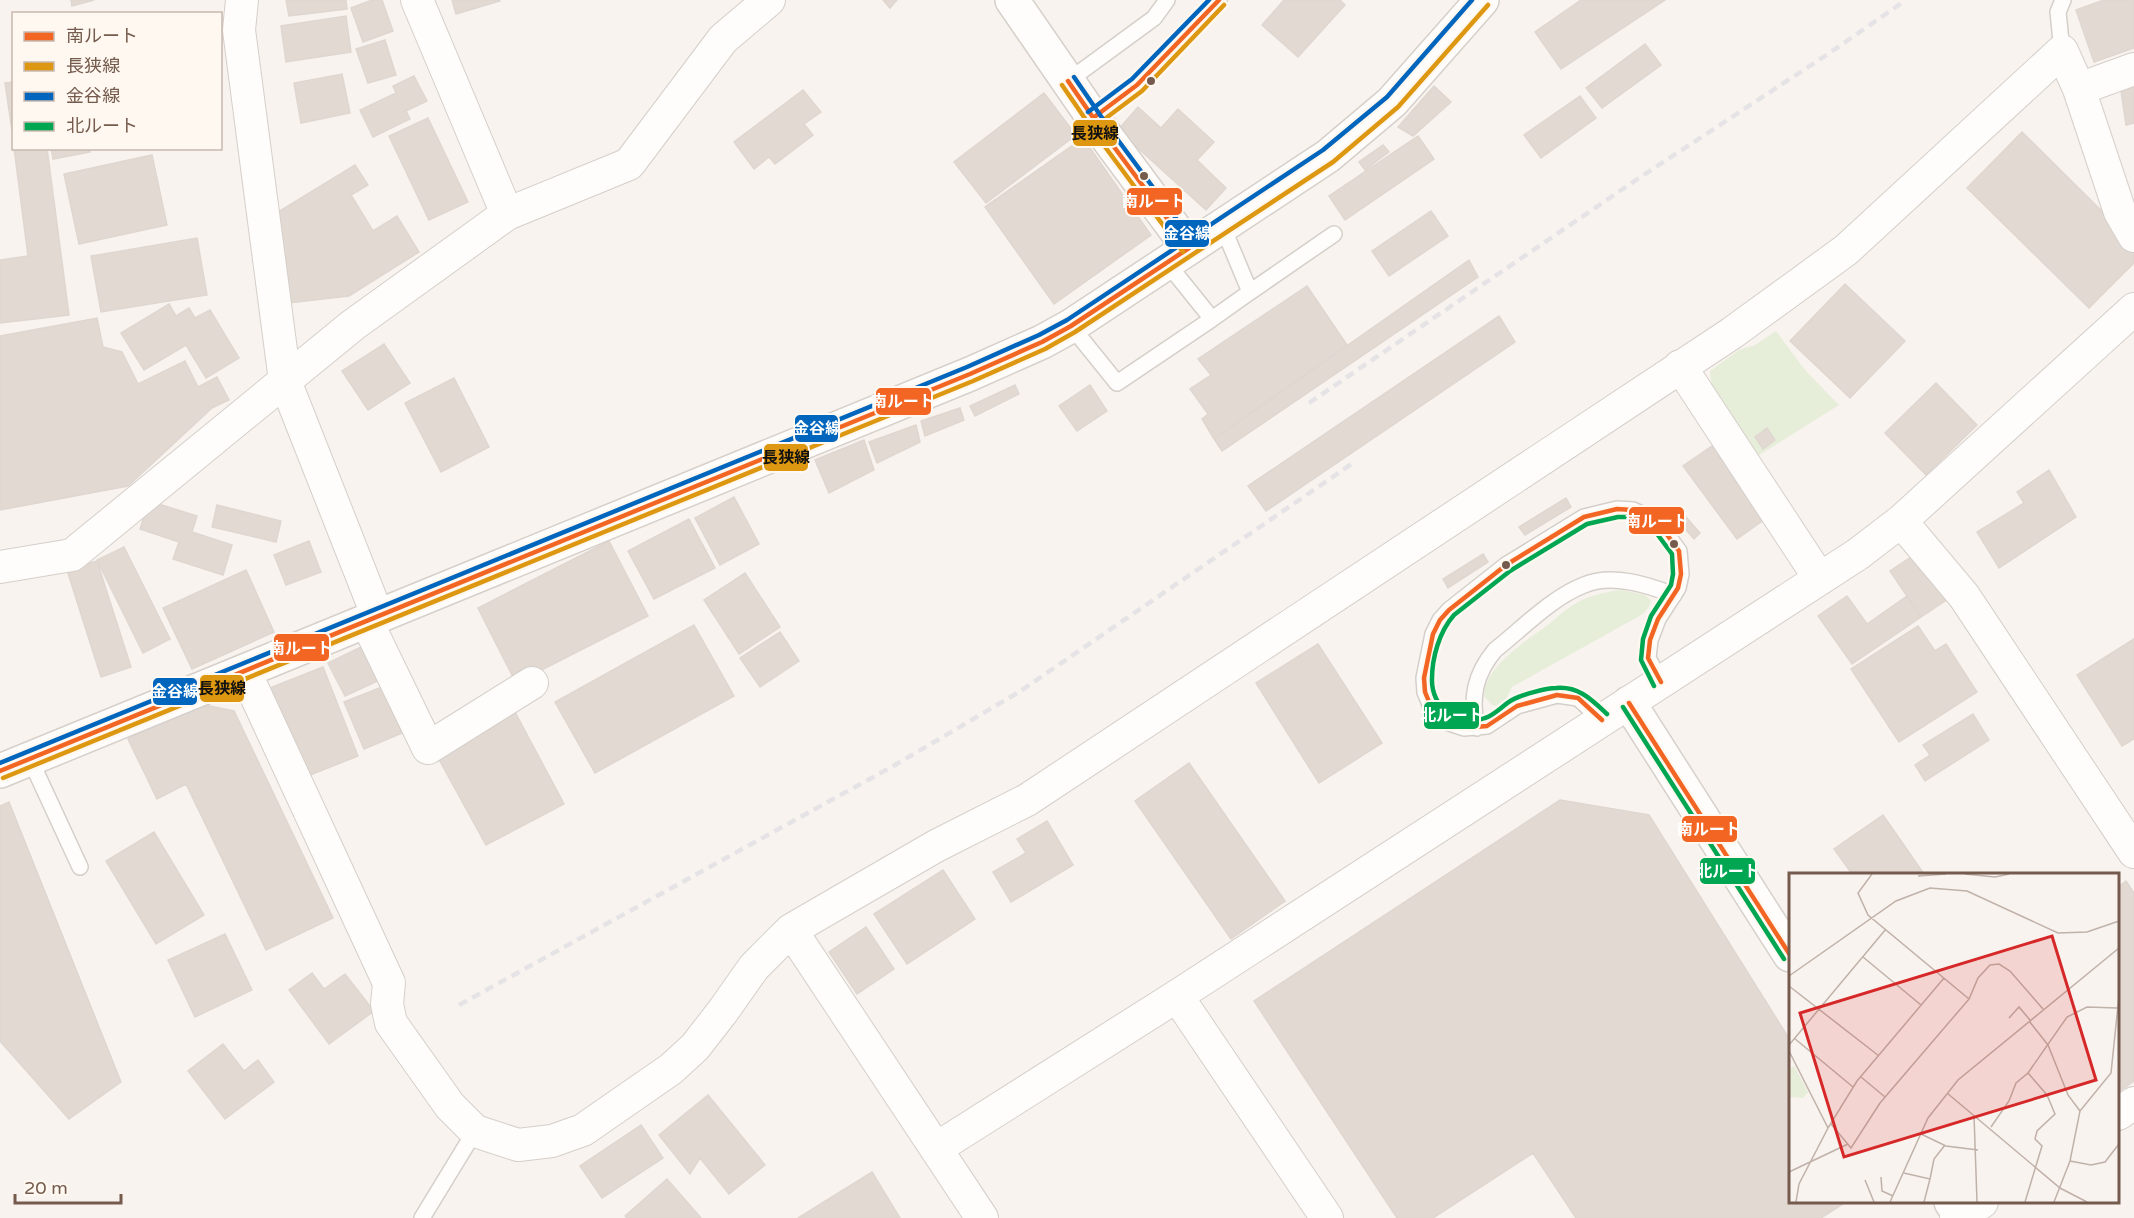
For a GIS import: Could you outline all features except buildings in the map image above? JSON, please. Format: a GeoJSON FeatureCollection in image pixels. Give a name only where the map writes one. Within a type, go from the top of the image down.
{"type":"FeatureCollection","features":[{"type":"Feature","properties":{"kind":"main road"},"geometry":{"type":"LineString","coordinates":[[0,771],[970,374],[1042,342],[1071,326],[1328,156],[1368,124],[1407,85],[1482,0]]}},
{"type":"Feature","properties":{"kind":"main road"},"geometry":{"type":"LineString","coordinates":[[1022,7],[1178,255]]}},
{"type":"Feature","properties":{"kind":"main road"},"geometry":{"type":"LineString","coordinates":[[1629,703],[1789,952]]}},
{"type":"Feature","properties":{"kind":"street"},"geometry":{"type":"LineString","coordinates":[[242,0],[239,30],[285,381],[372,619],[428,748],[532,683]]}},
{"type":"Feature","properties":{"kind":"street"},"geometry":{"type":"LineString","coordinates":[[417,0],[507,214]]}},
{"type":"Feature","properties":{"kind":"street"},"geometry":{"type":"LineString","coordinates":[[0,567],[72,555],[353,325],[507,214],[629,164],[723,39],[769,0]]}},
{"type":"Feature","properties":{"kind":"street"},"geometry":{"type":"LineString","coordinates":[[244,672],[389,982],[387,1004],[391,1023],[450,1106],[475,1131],[518,1145],[552,1141],[583,1130],[671,1069],[695,1047],[754,967],[792,930],[936,846],[1027,800],[1680,366],[1706,351],[1846,250],[2062,51],[2079,88],[2120,212],[2134,236]]}},
{"type":"Feature","properties":{"kind":"street"},"geometry":{"type":"LineString","coordinates":[[2079,88],[2134,69]]}},
{"type":"Feature","properties":{"kind":"street"},"geometry":{"type":"LineString","coordinates":[[937,1148],[1178,996],[1858,554],[1902,521],[2134,309]]}},
{"type":"Feature","properties":{"kind":"street"},"geometry":{"type":"LineString","coordinates":[[1680,366],[1820,579]]}},
{"type":"Feature","properties":{"kind":"street"},"geometry":{"type":"LineString","coordinates":[[1902,521],[1964,596],[2134,852]]}},
{"type":"Feature","properties":{"kind":"street"},"geometry":{"type":"LineString","coordinates":[[792,930],[982,1218]]}},
{"type":"Feature","properties":{"kind":"street"},"geometry":{"type":"LineString","coordinates":[[1178,996],[1327,1218]]}},
{"type":"Feature","properties":{"kind":"street"},"geometry":{"type":"LineString","coordinates":[[2119,1113],[2134,1104]]}},
{"type":"Feature","properties":{"kind":"lane"},"geometry":{"type":"LineString","coordinates":[[1068,81],[1154,18],[1167,0]]}},
{"type":"Feature","properties":{"kind":"lane"},"geometry":{"type":"LineString","coordinates":[[1093,118],[1137,85],[1219,0]]}},
{"type":"Feature","properties":{"kind":"lane"},"geometry":{"type":"LineString","coordinates":[[2062,51],[2058,12],[2063,0]]}},
{"type":"Feature","properties":{"kind":"lane"},"geometry":{"type":"LineString","coordinates":[[1222,225],[1250,292]]}},
{"type":"Feature","properties":{"kind":"lane"},"geometry":{"type":"LineString","coordinates":[[1071,326],[1118,383],[1334,234]]}},
{"type":"Feature","properties":{"kind":"lane"},"geometry":{"type":"LineString","coordinates":[[1178,255],[1212,319]]}},
{"type":"Feature","properties":{"kind":"lane"},"geometry":{"type":"LineString","coordinates":[[1602,720],[1578,698],[1557,695],[1517,706],[1487,726],[1464,728],[1443,721],[1432,709],[1425,692],[1424,678],[1433,634],[1440,620],[1449,610],[1506,565],[1584,518],[1617,509],[1633,510],[1657,521],[1679,551],[1681,574],[1678,588],[1658,620],[1650,640],[1648,658],[1661,682]]}},
{"type":"Feature","properties":{"kind":"lane"},"geometry":{"type":"LineString","coordinates":[[1477,728],[1473,703],[1474,688],[1483,666],[1495,650],[1561,597],[1586,584],[1609,580],[1654,587],[1674,595]]}},
{"type":"Feature","properties":{"kind":"lane"},"geometry":{"type":"LineString","coordinates":[[30,759],[80,867]]}},
{"type":"Feature","properties":{"kind":"lane"},"geometry":{"type":"LineString","coordinates":[[422,1218],[475,1131]]}},
{"type":"Feature","properties":{"kind":"green space"},"geometry":{"type":"Polygon","coordinates":[[[1776,331],[1805,370],[1839,405],[1756,457],[1720,403],[1711,381],[1710,371],[1739,350],[1755,345],[1776,331]]]}},
{"type":"Feature","properties":{"kind":"green space"},"geometry":{"type":"Polygon","coordinates":[[[1623,590],[1645,595],[1651,600],[1643,614],[1512,687],[1503,703],[1497,706],[1492,705],[1484,696],[1491,675],[1508,655],[1566,610],[1589,597],[1623,590]]]}},
{"type":"Feature","properties":{"kind":"railway"},"geometry":{"type":"LineString","coordinates":[[1309,403],[1636,180],[1906,0]]}},
{"type":"Feature","properties":{"kind":"railway"},"geometry":{"type":"LineString","coordinates":[[459,1005],[895,765],[1019,692],[1356,461]]}},
{"type":"Feature","properties":{"kind":"transit line","name":"金谷線"},"geometry":{"type":"LineString","coordinates":[[1088,112],[1132,79],[1209,0]]}},
{"type":"Feature","properties":{"kind":"transit line","name":"南ルート"},"geometry":{"type":"LineString","coordinates":[[1093,118],[1137,85],[1219,0]]}},
{"type":"Feature","properties":{"kind":"transit line","name":"金谷線"},"geometry":{"type":"LineString","coordinates":[[0,763],[967,367],[1039,335],[1067,320],[1323,150],[1387,97],[1472,0]]}},
{"type":"Feature","properties":{"kind":"transit line","name":"長狭線"},"geometry":{"type":"LineString","coordinates":[[1098,124],[1142,91],[1224,5]]}},
{"type":"Feature","properties":{"kind":"transit line","name":"長狭線"},"geometry":{"type":"LineString","coordinates":[[3,778],[973,381],[1045,349],[1075,332],[1333,162],[1398,107],[1488,5]]}},
{"type":"Feature","properties":{"kind":"transit line","name":"金谷線"},"geometry":{"type":"LineString","coordinates":[[1074,77],[1195,244]]}},
{"type":"Feature","properties":{"kind":"transit line","name":"南ルート"},"geometry":{"type":"LineString","coordinates":[[1068,81],[1189,248]]}},
{"type":"Feature","properties":{"kind":"transit line","name":"長狭線"},"geometry":{"type":"LineString","coordinates":[[1062,85],[1183,252]]}},
{"type":"Feature","properties":{"kind":"transit line","name":"南ルート"},"geometry":{"type":"LineString","coordinates":[[0,771],[970,374],[1042,342],[1071,326],[1189,248]]}},
{"type":"Feature","properties":{"kind":"transit line","name":"南ルート"},"geometry":{"type":"LineString","coordinates":[[1602,720],[1578,698],[1557,695],[1517,706],[1487,726],[1464,728],[1443,721],[1432,709],[1425,692],[1424,678],[1433,634],[1440,620],[1449,610],[1506,565],[1584,517],[1617,509],[1633,510],[1657,521],[1679,551],[1681,574],[1678,588],[1658,619],[1650,640],[1648,658],[1661,682]]}},
{"type":"Feature","properties":{"kind":"transit line","name":"北ルート"},"geometry":{"type":"LineString","coordinates":[[1607,714],[1578,692],[1572,689],[1556,688],[1540,690],[1516,698],[1485,718],[1475,721],[1456,718],[1441,707],[1433,689],[1433,663],[1444,629],[1454,615],[1510,571],[1587,524],[1618,517],[1631,517],[1652,527],[1672,554],[1671,585],[1651,616],[1643,639],[1641,660],[1654,686]]}},
{"type":"Feature","properties":{"kind":"transit line","name":"南ルート"},"geometry":{"type":"LineString","coordinates":[[1629,703],[1789,953]]}},
{"type":"Feature","properties":{"kind":"transit line","name":"北ルート"},"geometry":{"type":"LineString","coordinates":[[1623,707],[1784,959]]}}]}
